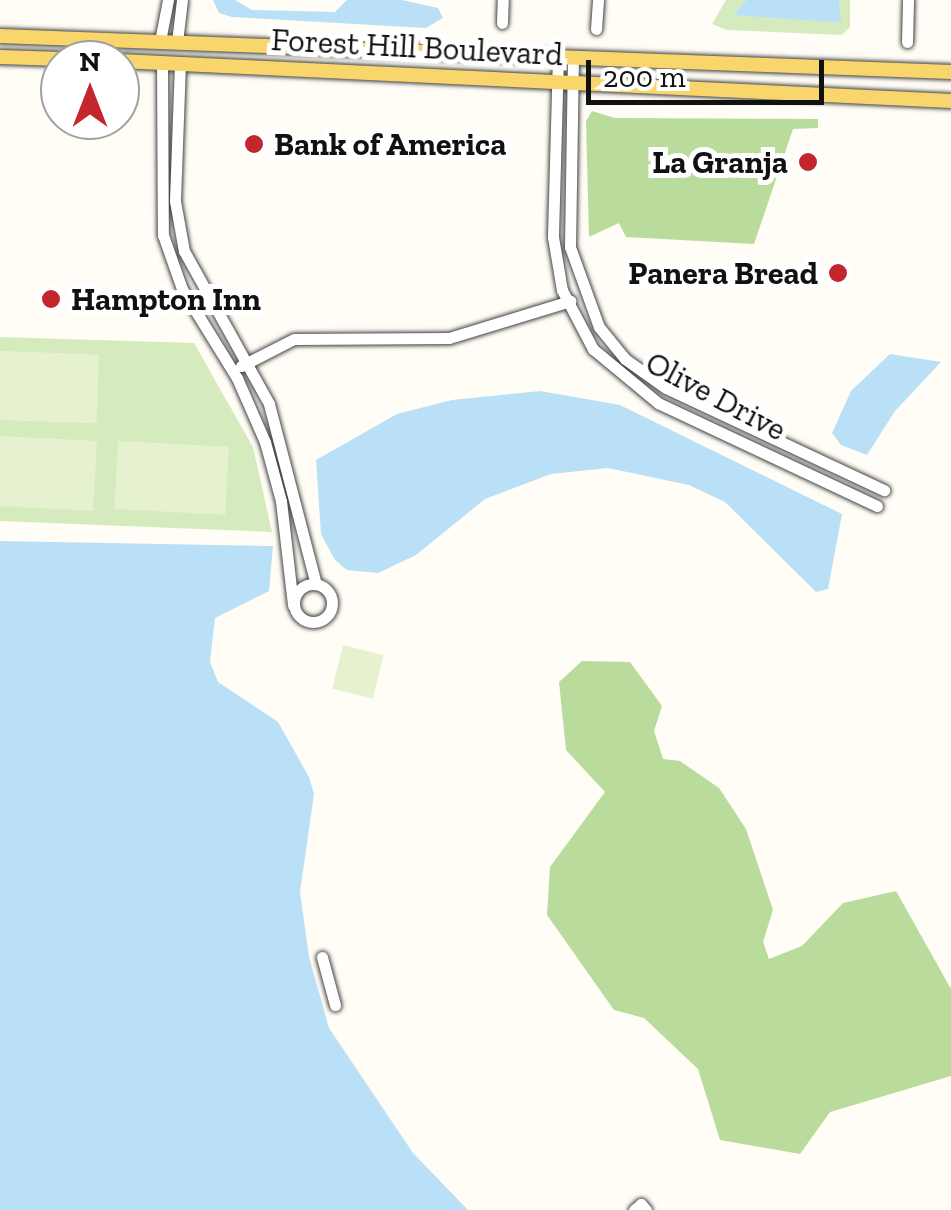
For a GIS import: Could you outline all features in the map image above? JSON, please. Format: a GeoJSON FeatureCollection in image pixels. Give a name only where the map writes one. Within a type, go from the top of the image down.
{"type":"FeatureCollection","features":[{"type":"Feature","properties":{"kind":"main road","name":"Forest Hill Boulevard"},"geometry":{"type":"LineString","coordinates":[[0,36],[951,72]]}},
{"type":"Feature","properties":{"kind":"main road"},"geometry":{"type":"LineString","coordinates":[[140,54],[177,42]]}},
{"type":"Feature","properties":{"kind":"main road"},"geometry":{"type":"LineString","coordinates":[[162,63],[216,44]]}},
{"type":"Feature","properties":{"kind":"main road"},"geometry":{"type":"LineString","coordinates":[[0,56],[40,58]]}},
{"type":"Feature","properties":{"kind":"main road","name":"Forest Hill Boulevard"},"geometry":{"type":"LineString","coordinates":[[140,62],[951,101]]}},
{"type":"Feature","properties":{"kind":"street"},"geometry":{"type":"LineString","coordinates":[[160,41],[168,0]]}},
{"type":"Feature","properties":{"kind":"street"},"geometry":{"type":"LineString","coordinates":[[177,42],[182,0]]}},
{"type":"Feature","properties":{"kind":"street"},"geometry":{"type":"LineString","coordinates":[[502,23],[504,0]]}},
{"type":"Feature","properties":{"kind":"street"},"geometry":{"type":"LineString","coordinates":[[596,28],[598,0]]}},
{"type":"Feature","properties":{"kind":"street"},"geometry":{"type":"LineString","coordinates":[[907,42],[908,0]]}},
{"type":"Feature","properties":{"kind":"street","name":"Olive Drive"},"geometry":{"type":"LineString","coordinates":[[566,56],[552,228],[567,302],[594,349],[644,394],[877,506]]}},
{"type":"Feature","properties":{"kind":"street"},"geometry":{"type":"LineString","coordinates":[[162,63],[159,207],[172,263],[233,370],[274,468],[293,605],[304,620],[328,615],[331,596],[316,584],[306,565],[288,459],[248,362],[206,296],[184,251],[174,202],[180,64]]}},
{"type":"Feature","properties":{"kind":"street","name":"Olive Drive"},"geometry":{"type":"LineString","coordinates":[[565,81],[569,233],[583,296],[616,349],[651,379],[884,490]]}},
{"type":"Feature","properties":{"kind":"street"},"geometry":{"type":"LineString","coordinates":[[193,305],[206,296]]}},
{"type":"Feature","properties":{"kind":"street"},"geometry":{"type":"LineString","coordinates":[[233,370],[294,339],[449,338],[583,296]]}},
{"type":"Feature","properties":{"kind":"street"},"geometry":{"type":"LineString","coordinates":[[293,605],[298,590],[316,584]]}},
{"type":"Feature","properties":{"kind":"street"},"geometry":{"type":"LineString","coordinates":[[322,957],[336,1005]]}},
{"type":"Feature","properties":{"kind":"street"},"geometry":{"type":"LineString","coordinates":[[634,1210],[641,1204],[646,1210]]}},
{"type":"Feature","properties":{"kind":"green space"},"geometry":{"type":"Polygon","coordinates":[[[726,0],[746,0],[735,14],[840,23],[839,0],[850,0],[850,27],[842,35],[727,30],[712,24],[726,0]]]}},
{"type":"Feature","properties":{"kind":"green space"},"geometry":{"type":"Polygon","coordinates":[[[592,111],[615,118],[818,119],[818,128],[793,129],[754,244],[626,237],[619,223],[589,237],[586,121],[592,111]]]}},
{"type":"Feature","properties":{"kind":"green space"},"geometry":{"type":"Polygon","coordinates":[[[0,337],[194,343],[253,447],[272,532],[0,521],[0,337]]]}},
{"type":"Feature","properties":{"kind":"green space"},"geometry":{"type":"Polygon","coordinates":[[[0,351],[99,354],[97,423],[0,420],[0,351]]]}},
{"type":"Feature","properties":{"kind":"green space"},"geometry":{"type":"Polygon","coordinates":[[[0,436],[97,441],[93,511],[0,506],[0,436]]]}},
{"type":"Feature","properties":{"kind":"green space"},"geometry":{"type":"Polygon","coordinates":[[[118,441],[229,447],[225,515],[114,509],[118,441]]]}},
{"type":"Feature","properties":{"kind":"green space"},"geometry":{"type":"Polygon","coordinates":[[[343,645],[384,655],[373,699],[332,689],[343,645]]]}},
{"type":"Feature","properties":{"kind":"green space"},"geometry":{"type":"Polygon","coordinates":[[[582,661],[630,662],[662,706],[654,731],[663,759],[680,761],[719,788],[746,829],[773,910],[763,942],[769,959],[802,946],[843,903],[896,891],[951,989],[951,1076],[830,1112],[800,1154],[720,1140],[698,1069],[644,1018],[614,1010],[547,915],[550,867],[605,792],[566,750],[559,682],[582,661]]]}},
{"type":"Feature","properties":{"kind":"water"},"geometry":{"type":"Polygon","coordinates":[[[213,0],[235,0],[252,10],[335,12],[347,0],[402,0],[438,8],[443,18],[426,28],[232,17],[219,13],[213,0]]]}},
{"type":"Feature","properties":{"kind":"water"},"geometry":{"type":"Polygon","coordinates":[[[746,0],[839,0],[841,23],[734,15],[746,0]]]}},
{"type":"Feature","properties":{"kind":"water"},"geometry":{"type":"Polygon","coordinates":[[[890,354],[941,362],[895,411],[867,455],[841,445],[832,433],[851,391],[890,354]]]}},
{"type":"Feature","properties":{"kind":"water"},"geometry":{"type":"Polygon","coordinates":[[[540,391],[620,405],[842,514],[828,589],[816,592],[725,502],[689,485],[608,468],[551,474],[485,499],[416,555],[378,573],[347,570],[335,560],[321,534],[316,460],[397,414],[452,400],[540,391]]]}},
{"type":"Feature","properties":{"kind":"water"},"geometry":{"type":"Polygon","coordinates":[[[0,541],[273,546],[269,591],[215,618],[210,662],[218,682],[278,722],[309,777],[314,794],[300,892],[309,957],[329,1028],[413,1153],[468,1210],[0,1210],[0,541]]]}},
{"type":"Feature","properties":{"kind":"place","name":"Bank of America"},"geometry":{"type":"Point","coordinates":[254,144]}},
{"type":"Feature","properties":{"kind":"place","name":"La Granja"},"geometry":{"type":"Point","coordinates":[808,162]}},
{"type":"Feature","properties":{"kind":"place","name":"Panera Bread"},"geometry":{"type":"Point","coordinates":[838,273]}},
{"type":"Feature","properties":{"kind":"place","name":"Hampton Inn"},"geometry":{"type":"Point","coordinates":[51,299]}}]}
